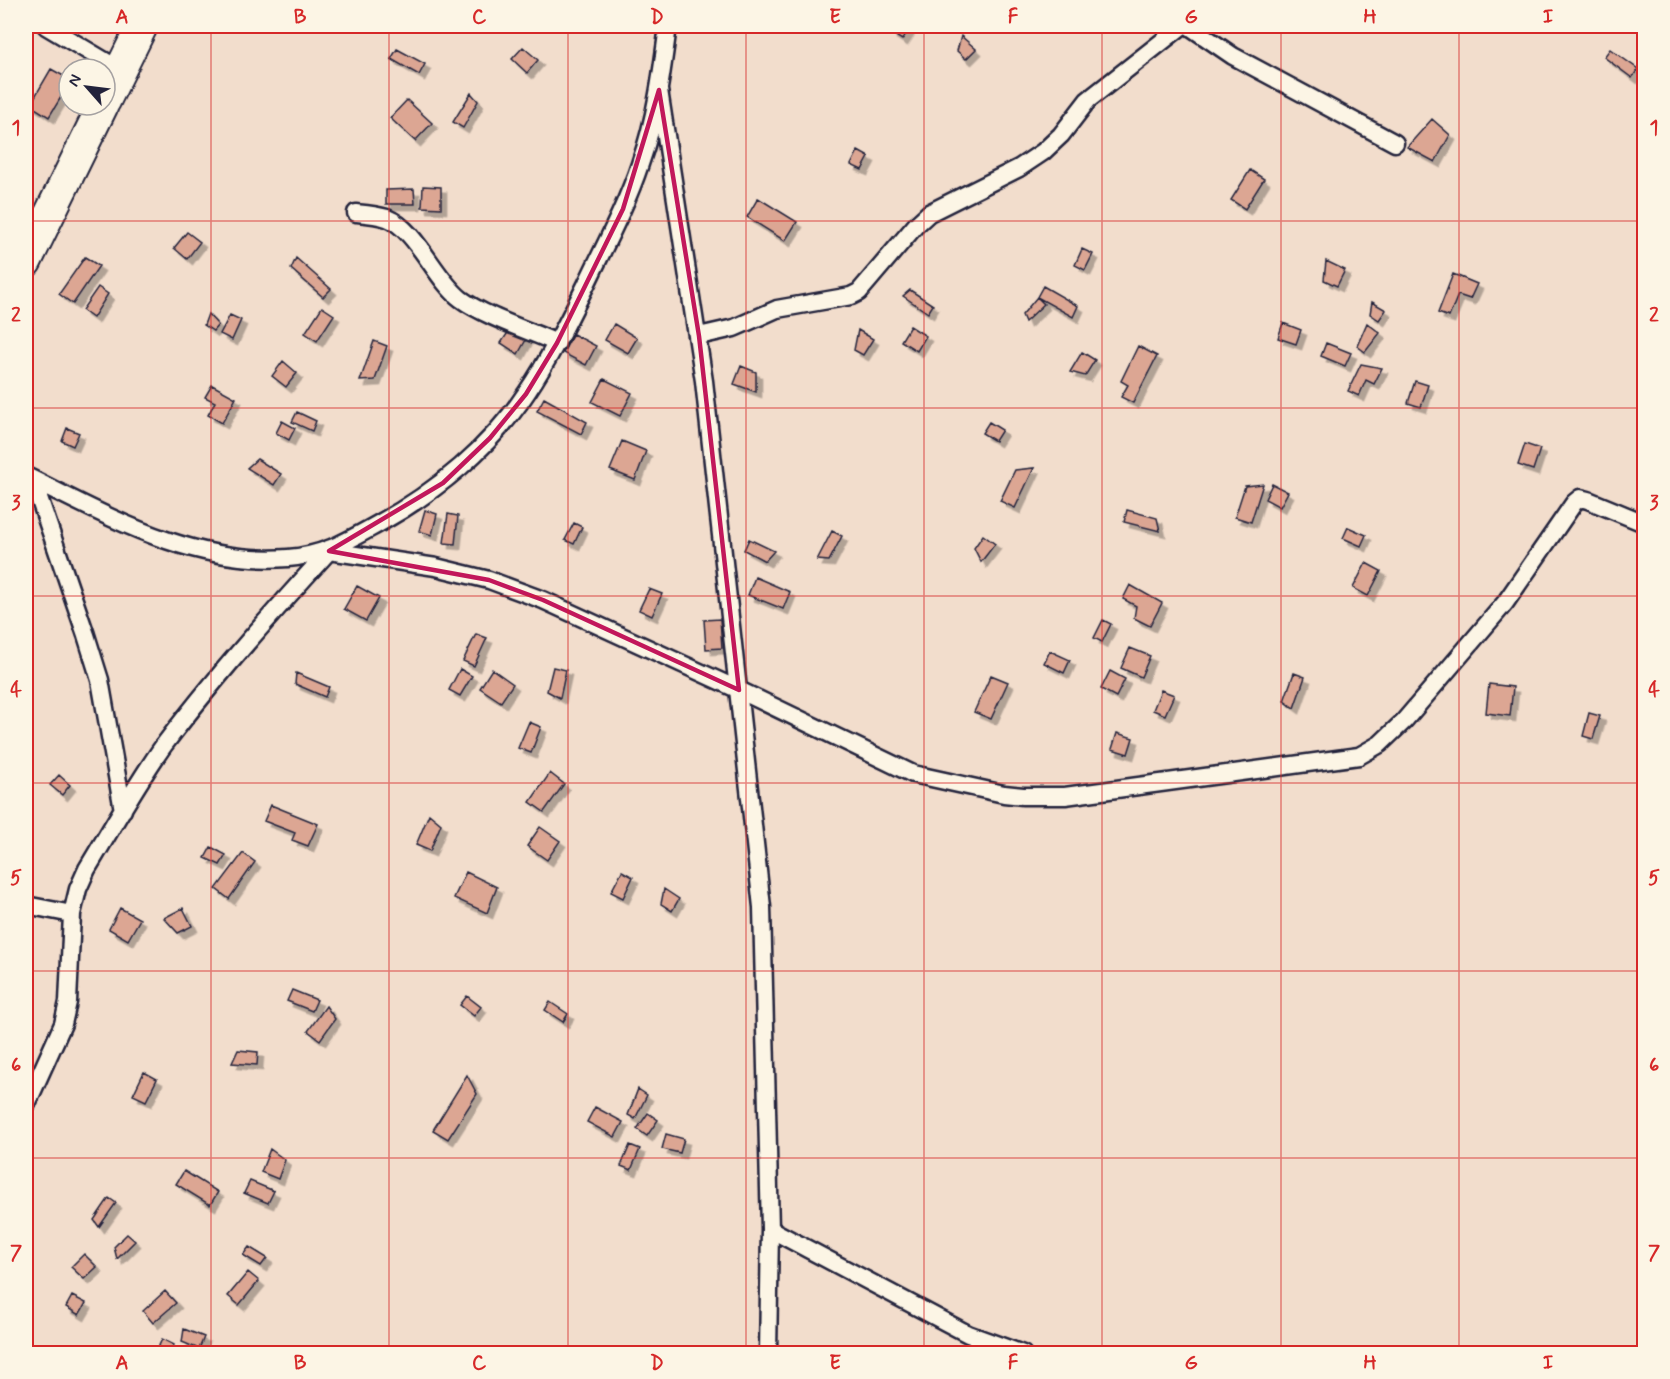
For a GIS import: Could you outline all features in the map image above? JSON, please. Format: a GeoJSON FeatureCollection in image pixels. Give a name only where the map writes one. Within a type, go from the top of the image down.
{"type":"FeatureCollection","features":[{"type":"Feature","properties":{"kind":"highway"},"geometry":{"type":"LineString","coordinates":[[117,76],[142,26]]}},
{"type":"Feature","properties":{"kind":"highway"},"geometry":{"type":"LineString","coordinates":[[26,261],[97,117]]}},
{"type":"Feature","properties":{"kind":"street"},"geometry":{"type":"LineString","coordinates":[[46,26],[120,70]]}},
{"type":"Feature","properties":{"kind":"street"},"geometry":{"type":"LineString","coordinates":[[29,478],[145,533],[186,548],[235,557],[289,558],[329,550],[393,516],[443,483],[490,438],[526,394],[557,343],[623,209],[641,163],[659,90],[668,26]]}},
{"type":"Feature","properties":{"kind":"street"},"geometry":{"type":"LineString","coordinates":[[699,336],[734,328],[777,309],[851,296],[859,292],[929,213],[1019,168],[1043,152],[1061,135],[1088,100],[1182,26]]}},
{"type":"Feature","properties":{"kind":"street"},"geometry":{"type":"LineString","coordinates":[[1189,26],[1233,56],[1395,143]]}},
{"type":"Feature","properties":{"kind":"street"},"geometry":{"type":"LineString","coordinates":[[659,90],[699,336],[762,907],[770,1229],[768,1353]]}},
{"type":"Feature","properties":{"kind":"street"},"geometry":{"type":"LineString","coordinates":[[356,213],[389,219],[403,228],[461,299],[557,343]]}},
{"type":"Feature","properties":{"kind":"street"},"geometry":{"type":"LineString","coordinates":[[29,478],[86,635],[100,681],[123,810]]}},
{"type":"Feature","properties":{"kind":"street"},"geometry":{"type":"LineString","coordinates":[[329,550],[436,567],[489,580],[543,600],[739,690],[913,774],[1023,796],[1074,795],[1359,756],[1380,744],[1404,721],[1505,603],[1574,503],[1580,498],[1644,523]]}},
{"type":"Feature","properties":{"kind":"street"},"geometry":{"type":"LineString","coordinates":[[26,1106],[63,1024],[68,1002],[72,914],[78,889],[87,869],[162,748],[273,611],[329,550]]}},
{"type":"Feature","properties":{"kind":"street"},"geometry":{"type":"LineString","coordinates":[[26,905],[72,914]]}},
{"type":"Feature","properties":{"kind":"street"},"geometry":{"type":"LineString","coordinates":[[770,1229],[968,1334],[1023,1353]]}},
{"type":"Feature","properties":{"kind":"street"},"geometry":{"type":"LineString","coordinates":[[968,1334],[986,1353]]}},
{"type":"Feature","properties":{"kind":"highlighted area"},"geometry":{"type":"Polygon","coordinates":[[[659,90],[699,336],[739,690],[543,600],[489,580],[329,551],[443,483],[490,438],[526,394],[557,343],[623,209],[659,90]]]}},
{"type":"Feature","properties":{"kind":"building"},"geometry":{"type":"Polygon","coordinates":[[[896,26],[911,26],[902,40],[891,33],[896,26]]]}},
{"type":"Feature","properties":{"kind":"building"},"geometry":{"type":"Polygon","coordinates":[[[961,36],[976,49],[966,59],[957,51],[961,36]]]}},
{"type":"Feature","properties":{"kind":"building"},"geometry":{"type":"Polygon","coordinates":[[[523,47],[538,60],[527,73],[512,59],[523,47]]]}},
{"type":"Feature","properties":{"kind":"building"},"geometry":{"type":"Polygon","coordinates":[[[397,49],[425,64],[419,75],[391,59],[397,49]]]}},
{"type":"Feature","properties":{"kind":"building"},"geometry":{"type":"Polygon","coordinates":[[[1610,49],[1638,69],[1632,78],[1604,57],[1610,49]]]}},
{"type":"Feature","properties":{"kind":"building"},"geometry":{"type":"Polygon","coordinates":[[[51,69],[57,72],[57,104],[49,117],[30,105],[51,69]]]}},
{"type":"Feature","properties":{"kind":"building"},"geometry":{"type":"Polygon","coordinates":[[[471,93],[478,101],[463,128],[453,122],[471,93]]]}},
{"type":"Feature","properties":{"kind":"building"},"geometry":{"type":"Polygon","coordinates":[[[407,100],[432,123],[415,141],[390,118],[407,100]]]}},
{"type":"Feature","properties":{"kind":"building"},"geometry":{"type":"Polygon","coordinates":[[[1432,119],[1450,135],[1435,162],[1407,147],[1432,119]]]}},
{"type":"Feature","properties":{"kind":"building"},"geometry":{"type":"Polygon","coordinates":[[[858,151],[869,157],[862,170],[851,165],[858,151]]]}},
{"type":"Feature","properties":{"kind":"building"},"geometry":{"type":"Polygon","coordinates":[[[1250,170],[1264,179],[1245,209],[1231,200],[1250,170]]]}},
{"type":"Feature","properties":{"kind":"building"},"geometry":{"type":"Polygon","coordinates":[[[423,186],[441,187],[441,208],[422,207],[423,186]]]}},
{"type":"Feature","properties":{"kind":"building"},"geometry":{"type":"Polygon","coordinates":[[[414,189],[415,204],[386,204],[386,190],[414,189]]]}},
{"type":"Feature","properties":{"kind":"building"},"geometry":{"type":"Polygon","coordinates":[[[758,198],[797,222],[785,241],[747,217],[758,198]]]}},
{"type":"Feature","properties":{"kind":"building"},"geometry":{"type":"Polygon","coordinates":[[[187,232],[200,242],[187,259],[174,248],[187,232]]]}},
{"type":"Feature","properties":{"kind":"building"},"geometry":{"type":"Polygon","coordinates":[[[1082,249],[1093,254],[1085,270],[1075,265],[1082,249]]]}},
{"type":"Feature","properties":{"kind":"building"},"geometry":{"type":"Polygon","coordinates":[[[85,257],[99,266],[73,304],[59,294],[85,257]]]}},
{"type":"Feature","properties":{"kind":"building"},"geometry":{"type":"Polygon","coordinates":[[[296,258],[331,289],[323,297],[291,269],[296,258]]]}},
{"type":"Feature","properties":{"kind":"building"},"geometry":{"type":"Polygon","coordinates":[[[1326,261],[1345,270],[1337,286],[1324,280],[1326,261]]]}},
{"type":"Feature","properties":{"kind":"building"},"geometry":{"type":"Polygon","coordinates":[[[1453,274],[1477,284],[1470,299],[1458,295],[1449,317],[1438,313],[1453,274]]]}},
{"type":"Feature","properties":{"kind":"building"},"geometry":{"type":"Polygon","coordinates":[[[1043,286],[1078,306],[1073,317],[1037,297],[1043,286]]]}},
{"type":"Feature","properties":{"kind":"building"},"geometry":{"type":"Polygon","coordinates":[[[98,287],[108,294],[93,318],[82,310],[98,287]]]}},
{"type":"Feature","properties":{"kind":"building"},"geometry":{"type":"Polygon","coordinates":[[[910,290],[933,305],[928,313],[903,296],[910,290]]]}},
{"type":"Feature","properties":{"kind":"building"},"geometry":{"type":"Polygon","coordinates":[[[1037,297],[1044,304],[1025,322],[1022,315],[1037,297]]]}},
{"type":"Feature","properties":{"kind":"building"},"geometry":{"type":"Polygon","coordinates":[[[1372,302],[1386,310],[1379,320],[1370,314],[1372,302]]]}},
{"type":"Feature","properties":{"kind":"building"},"geometry":{"type":"Polygon","coordinates":[[[322,307],[334,315],[317,341],[305,333],[322,307]]]}},
{"type":"Feature","properties":{"kind":"building"},"geometry":{"type":"Polygon","coordinates":[[[208,314],[218,325],[213,331],[204,325],[208,314]]]}},
{"type":"Feature","properties":{"kind":"building"},"geometry":{"type":"Polygon","coordinates":[[[230,315],[241,320],[232,340],[220,334],[230,315]]]}},
{"type":"Feature","properties":{"kind":"building"},"geometry":{"type":"Polygon","coordinates":[[[1283,323],[1301,330],[1296,344],[1278,338],[1283,323]]]}},
{"type":"Feature","properties":{"kind":"building"},"geometry":{"type":"Polygon","coordinates":[[[1367,323],[1380,333],[1365,352],[1357,346],[1367,323]]]}},
{"type":"Feature","properties":{"kind":"building"},"geometry":{"type":"Polygon","coordinates":[[[614,324],[637,338],[628,353],[605,340],[614,324]]]}},
{"type":"Feature","properties":{"kind":"building"},"geometry":{"type":"Polygon","coordinates":[[[910,326],[926,336],[917,351],[901,341],[910,326]]]}},
{"type":"Feature","properties":{"kind":"building"},"geometry":{"type":"Polygon","coordinates":[[[511,328],[527,338],[518,354],[501,343],[511,328]]]}},
{"type":"Feature","properties":{"kind":"building"},"geometry":{"type":"Polygon","coordinates":[[[858,330],[873,339],[863,355],[854,350],[858,330]]]}},
{"type":"Feature","properties":{"kind":"building"},"geometry":{"type":"Polygon","coordinates":[[[573,334],[596,346],[586,365],[563,353],[573,334]]]}},
{"type":"Feature","properties":{"kind":"building"},"geometry":{"type":"Polygon","coordinates":[[[374,341],[387,346],[375,380],[360,381],[374,341]]]}},
{"type":"Feature","properties":{"kind":"building"},"geometry":{"type":"Polygon","coordinates":[[[1326,343],[1351,353],[1345,366],[1321,356],[1326,343]]]}},
{"type":"Feature","properties":{"kind":"building"},"geometry":{"type":"Polygon","coordinates":[[[1138,346],[1157,356],[1133,403],[1121,397],[1128,385],[1121,381],[1138,346]]]}},
{"type":"Feature","properties":{"kind":"building"},"geometry":{"type":"Polygon","coordinates":[[[1082,352],[1095,360],[1085,376],[1070,372],[1082,352]]]}},
{"type":"Feature","properties":{"kind":"building"},"geometry":{"type":"Polygon","coordinates":[[[283,361],[297,373],[286,387],[272,376],[283,361]]]}},
{"type":"Feature","properties":{"kind":"building"},"geometry":{"type":"Polygon","coordinates":[[[1361,364],[1382,368],[1374,384],[1366,380],[1359,396],[1348,391],[1361,364]]]}},
{"type":"Feature","properties":{"kind":"building"},"geometry":{"type":"Polygon","coordinates":[[[741,366],[756,372],[756,392],[734,384],[741,366]]]}},
{"type":"Feature","properties":{"kind":"building"},"geometry":{"type":"Polygon","coordinates":[[[604,379],[632,393],[620,416],[592,402],[604,379]]]}},
{"type":"Feature","properties":{"kind":"building"},"geometry":{"type":"Polygon","coordinates":[[[1415,381],[1428,385],[1421,407],[1408,403],[1415,381]]]}},
{"type":"Feature","properties":{"kind":"building"},"geometry":{"type":"Polygon","coordinates":[[[212,385],[236,398],[222,423],[208,415],[215,402],[205,397],[212,385]]]}},
{"type":"Feature","properties":{"kind":"building"},"geometry":{"type":"Polygon","coordinates":[[[544,398],[587,422],[581,434],[537,411],[544,398]]]}},
{"type":"Feature","properties":{"kind":"building"},"geometry":{"type":"Polygon","coordinates":[[[297,412],[316,421],[312,431],[292,422],[297,412]]]}},
{"type":"Feature","properties":{"kind":"building"},"geometry":{"type":"Polygon","coordinates":[[[282,421],[295,428],[289,440],[276,433],[282,421]]]}},
{"type":"Feature","properties":{"kind":"building"},"geometry":{"type":"Polygon","coordinates":[[[989,422],[1002,430],[995,441],[982,433],[989,422]]]}},
{"type":"Feature","properties":{"kind":"building"},"geometry":{"type":"Polygon","coordinates":[[[67,428],[79,433],[73,446],[62,441],[67,428]]]}},
{"type":"Feature","properties":{"kind":"building"},"geometry":{"type":"Polygon","coordinates":[[[622,441],[646,451],[635,480],[610,470],[622,441]]]}},
{"type":"Feature","properties":{"kind":"building"},"geometry":{"type":"Polygon","coordinates":[[[1525,444],[1540,449],[1533,470],[1518,465],[1525,444]]]}},
{"type":"Feature","properties":{"kind":"building"},"geometry":{"type":"Polygon","coordinates":[[[257,459],[281,474],[274,485],[247,468],[257,459]]]}},
{"type":"Feature","properties":{"kind":"building"},"geometry":{"type":"Polygon","coordinates":[[[1034,468],[1015,508],[1000,501],[1015,470],[1034,468]]]}},
{"type":"Feature","properties":{"kind":"building"},"geometry":{"type":"Polygon","coordinates":[[[1263,484],[1251,522],[1235,517],[1245,486],[1263,484]]]}},
{"type":"Feature","properties":{"kind":"building"},"geometry":{"type":"Polygon","coordinates":[[[1272,484],[1288,492],[1280,507],[1265,499],[1272,484]]]}},
{"type":"Feature","properties":{"kind":"building"},"geometry":{"type":"Polygon","coordinates":[[[425,510],[437,514],[432,535],[419,531],[425,510]]]}},
{"type":"Feature","properties":{"kind":"building"},"geometry":{"type":"Polygon","coordinates":[[[1127,510],[1157,518],[1160,531],[1124,522],[1127,510]]]}},
{"type":"Feature","properties":{"kind":"building"},"geometry":{"type":"Polygon","coordinates":[[[448,514],[458,516],[455,544],[444,543],[448,514]]]}},
{"type":"Feature","properties":{"kind":"building"},"geometry":{"type":"Polygon","coordinates":[[[574,523],[582,527],[574,544],[565,540],[574,523]]]}},
{"type":"Feature","properties":{"kind":"building"},"geometry":{"type":"Polygon","coordinates":[[[1348,527],[1366,535],[1361,546],[1343,538],[1348,527]]]}},
{"type":"Feature","properties":{"kind":"building"},"geometry":{"type":"Polygon","coordinates":[[[832,531],[842,536],[829,561],[817,560],[832,531]]]}},
{"type":"Feature","properties":{"kind":"building"},"geometry":{"type":"Polygon","coordinates":[[[983,535],[995,544],[981,562],[974,548],[983,535]]]}},
{"type":"Feature","properties":{"kind":"building"},"geometry":{"type":"Polygon","coordinates":[[[749,539],[774,551],[765,561],[744,550],[749,539]]]}},
{"type":"Feature","properties":{"kind":"building"},"geometry":{"type":"Polygon","coordinates":[[[1366,563],[1381,571],[1368,596],[1353,588],[1366,563]]]}},
{"type":"Feature","properties":{"kind":"building"},"geometry":{"type":"Polygon","coordinates":[[[755,577],[790,592],[783,609],[748,595],[755,577]]]}},
{"type":"Feature","properties":{"kind":"building"},"geometry":{"type":"Polygon","coordinates":[[[1130,585],[1162,603],[1150,626],[1134,618],[1136,606],[1123,599],[1130,585]]]}},
{"type":"Feature","properties":{"kind":"building"},"geometry":{"type":"Polygon","coordinates":[[[357,586],[379,598],[366,621],[344,609],[357,586]]]}},
{"type":"Feature","properties":{"kind":"building"},"geometry":{"type":"Polygon","coordinates":[[[649,589],[662,594],[652,616],[639,610],[649,589]]]}},
{"type":"Feature","properties":{"kind":"building"},"geometry":{"type":"Polygon","coordinates":[[[720,619],[722,648],[706,649],[704,620],[720,619]]]}},
{"type":"Feature","properties":{"kind":"building"},"geometry":{"type":"Polygon","coordinates":[[[1103,620],[1111,624],[1102,642],[1094,638],[1103,620]]]}},
{"type":"Feature","properties":{"kind":"building"},"geometry":{"type":"Polygon","coordinates":[[[476,634],[487,638],[474,666],[463,661],[476,634]]]}},
{"type":"Feature","properties":{"kind":"building"},"geometry":{"type":"Polygon","coordinates":[[[1130,648],[1150,656],[1141,677],[1121,668],[1130,648]]]}},
{"type":"Feature","properties":{"kind":"building"},"geometry":{"type":"Polygon","coordinates":[[[1050,651],[1070,660],[1064,673],[1044,663],[1050,651]]]}},
{"type":"Feature","properties":{"kind":"building"},"geometry":{"type":"Polygon","coordinates":[[[553,667],[566,670],[560,698],[547,691],[553,667]]]}},
{"type":"Feature","properties":{"kind":"building"},"geometry":{"type":"Polygon","coordinates":[[[460,669],[472,676],[460,696],[449,690],[460,669]]]}},
{"type":"Feature","properties":{"kind":"building"},"geometry":{"type":"Polygon","coordinates":[[[492,669],[513,684],[501,702],[480,688],[492,669]]]}},
{"type":"Feature","properties":{"kind":"building"},"geometry":{"type":"Polygon","coordinates":[[[1110,671],[1125,679],[1116,697],[1101,689],[1110,671]]]}},
{"type":"Feature","properties":{"kind":"building"},"geometry":{"type":"Polygon","coordinates":[[[296,673],[329,687],[325,697],[295,684],[296,673]]]}},
{"type":"Feature","properties":{"kind":"building"},"geometry":{"type":"Polygon","coordinates":[[[1294,673],[1305,677],[1294,708],[1284,701],[1294,673]]]}},
{"type":"Feature","properties":{"kind":"building"},"geometry":{"type":"Polygon","coordinates":[[[991,675],[1008,682],[991,719],[974,712],[991,675]]]}},
{"type":"Feature","properties":{"kind":"building"},"geometry":{"type":"Polygon","coordinates":[[[1489,684],[1513,687],[1510,716],[1486,713],[1489,684]]]}},
{"type":"Feature","properties":{"kind":"building"},"geometry":{"type":"Polygon","coordinates":[[[1161,690],[1174,695],[1165,715],[1153,710],[1161,690]]]}},
{"type":"Feature","properties":{"kind":"building"},"geometry":{"type":"Polygon","coordinates":[[[1589,713],[1600,716],[1593,739],[1583,736],[1589,713]]]}},
{"type":"Feature","properties":{"kind":"building"},"geometry":{"type":"Polygon","coordinates":[[[529,722],[541,727],[531,753],[518,748],[529,722]]]}},
{"type":"Feature","properties":{"kind":"building"},"geometry":{"type":"Polygon","coordinates":[[[1117,733],[1133,738],[1128,754],[1112,749],[1117,733]]]}},
{"type":"Feature","properties":{"kind":"building"},"geometry":{"type":"Polygon","coordinates":[[[550,773],[564,784],[544,812],[530,802],[550,773]]]}},
{"type":"Feature","properties":{"kind":"building"},"geometry":{"type":"Polygon","coordinates":[[[59,775],[70,785],[62,795],[50,785],[59,775]]]}},
{"type":"Feature","properties":{"kind":"building"},"geometry":{"type":"Polygon","coordinates":[[[271,805],[318,824],[308,846],[292,840],[295,833],[264,821],[271,805]]]}},
{"type":"Feature","properties":{"kind":"building"},"geometry":{"type":"Polygon","coordinates":[[[429,814],[441,824],[430,851],[416,845],[429,814]]]}},
{"type":"Feature","properties":{"kind":"building"},"geometry":{"type":"Polygon","coordinates":[[[540,827],[560,841],[547,860],[527,846],[540,827]]]}},
{"type":"Feature","properties":{"kind":"building"},"geometry":{"type":"Polygon","coordinates":[[[211,847],[226,855],[220,865],[205,858],[211,847]]]}},
{"type":"Feature","properties":{"kind":"building"},"geometry":{"type":"Polygon","coordinates":[[[243,853],[255,862],[229,899],[216,889],[243,853]]]}},
{"type":"Feature","properties":{"kind":"building"},"geometry":{"type":"Polygon","coordinates":[[[622,871],[633,877],[623,898],[611,892],[622,871]]]}},
{"type":"Feature","properties":{"kind":"building"},"geometry":{"type":"Polygon","coordinates":[[[466,872],[497,887],[487,913],[454,898],[466,872]]]}},
{"type":"Feature","properties":{"kind":"building"},"geometry":{"type":"Polygon","coordinates":[[[664,889],[679,899],[672,911],[661,904],[664,889]]]}},
{"type":"Feature","properties":{"kind":"building"},"geometry":{"type":"Polygon","coordinates":[[[120,908],[140,919],[128,940],[109,929],[120,908]]]}},
{"type":"Feature","properties":{"kind":"building"},"geometry":{"type":"Polygon","coordinates":[[[183,908],[192,926],[178,933],[164,918],[183,908]]]}},
{"type":"Feature","properties":{"kind":"building"},"geometry":{"type":"Polygon","coordinates":[[[292,990],[317,1000],[312,1011],[287,1001],[292,990]]]}},
{"type":"Feature","properties":{"kind":"building"},"geometry":{"type":"Polygon","coordinates":[[[467,996],[481,1007],[474,1016],[460,1005],[467,996]]]}},
{"type":"Feature","properties":{"kind":"building"},"geometry":{"type":"Polygon","coordinates":[[[550,1002],[568,1014],[563,1022],[545,1010],[550,1002]]]}},
{"type":"Feature","properties":{"kind":"building"},"geometry":{"type":"Polygon","coordinates":[[[326,1006],[335,1019],[320,1040],[308,1031],[326,1006]]]}},
{"type":"Feature","properties":{"kind":"building"},"geometry":{"type":"Polygon","coordinates":[[[238,1050],[258,1052],[257,1065],[232,1063],[238,1050]]]}},
{"type":"Feature","properties":{"kind":"building"},"geometry":{"type":"Polygon","coordinates":[[[144,1072],[157,1079],[146,1101],[133,1095],[144,1072]]]}},
{"type":"Feature","properties":{"kind":"building"},"geometry":{"type":"Polygon","coordinates":[[[467,1075],[477,1094],[448,1139],[433,1130],[467,1075]]]}},
{"type":"Feature","properties":{"kind":"building"},"geometry":{"type":"Polygon","coordinates":[[[638,1089],[647,1095],[635,1119],[628,1115],[638,1089]]]}},
{"type":"Feature","properties":{"kind":"building"},"geometry":{"type":"Polygon","coordinates":[[[595,1107],[623,1122],[615,1137],[587,1122],[595,1107]]]}},
{"type":"Feature","properties":{"kind":"building"},"geometry":{"type":"Polygon","coordinates":[[[648,1113],[658,1120],[647,1136],[637,1129],[648,1113]]]}},
{"type":"Feature","properties":{"kind":"building"},"geometry":{"type":"Polygon","coordinates":[[[666,1134],[684,1139],[680,1153],[662,1149],[666,1134]]]}},
{"type":"Feature","properties":{"kind":"building"},"geometry":{"type":"Polygon","coordinates":[[[630,1145],[640,1149],[631,1170],[621,1166],[630,1145]]]}},
{"type":"Feature","properties":{"kind":"building"},"geometry":{"type":"Polygon","coordinates":[[[270,1149],[285,1160],[278,1179],[261,1172],[270,1149]]]}},
{"type":"Feature","properties":{"kind":"building"},"geometry":{"type":"Polygon","coordinates":[[[184,1171],[218,1192],[210,1205],[176,1184],[184,1171]]]}},
{"type":"Feature","properties":{"kind":"building"},"geometry":{"type":"Polygon","coordinates":[[[250,1181],[274,1191],[268,1203],[244,1193],[250,1181]]]}},
{"type":"Feature","properties":{"kind":"building"},"geometry":{"type":"Polygon","coordinates":[[[109,1198],[116,1203],[99,1227],[94,1220],[109,1198]]]}},
{"type":"Feature","properties":{"kind":"building"},"geometry":{"type":"Polygon","coordinates":[[[127,1234],[135,1241],[117,1259],[114,1247],[127,1234]]]}},
{"type":"Feature","properties":{"kind":"building"},"geometry":{"type":"Polygon","coordinates":[[[249,1247],[267,1258],[261,1266],[243,1255],[249,1247]]]}},
{"type":"Feature","properties":{"kind":"building"},"geometry":{"type":"Polygon","coordinates":[[[84,1254],[97,1267],[84,1279],[71,1267],[84,1254]]]}},
{"type":"Feature","properties":{"kind":"building"},"geometry":{"type":"Polygon","coordinates":[[[248,1272],[259,1281],[239,1305],[228,1296],[248,1272]]]}},
{"type":"Feature","properties":{"kind":"building"},"geometry":{"type":"Polygon","coordinates":[[[165,1291],[176,1303],[153,1323],[143,1311],[165,1291]]]}},
{"type":"Feature","properties":{"kind":"building"},"geometry":{"type":"Polygon","coordinates":[[[72,1296],[86,1303],[79,1315],[66,1307],[72,1296]]]}},
{"type":"Feature","properties":{"kind":"building"},"geometry":{"type":"Polygon","coordinates":[[[184,1329],[204,1337],[199,1349],[182,1342],[184,1329]]]}},
{"type":"Feature","properties":{"kind":"building"},"geometry":{"type":"Polygon","coordinates":[[[162,1339],[174,1345],[171,1354],[158,1348],[162,1339]]]}}]}
